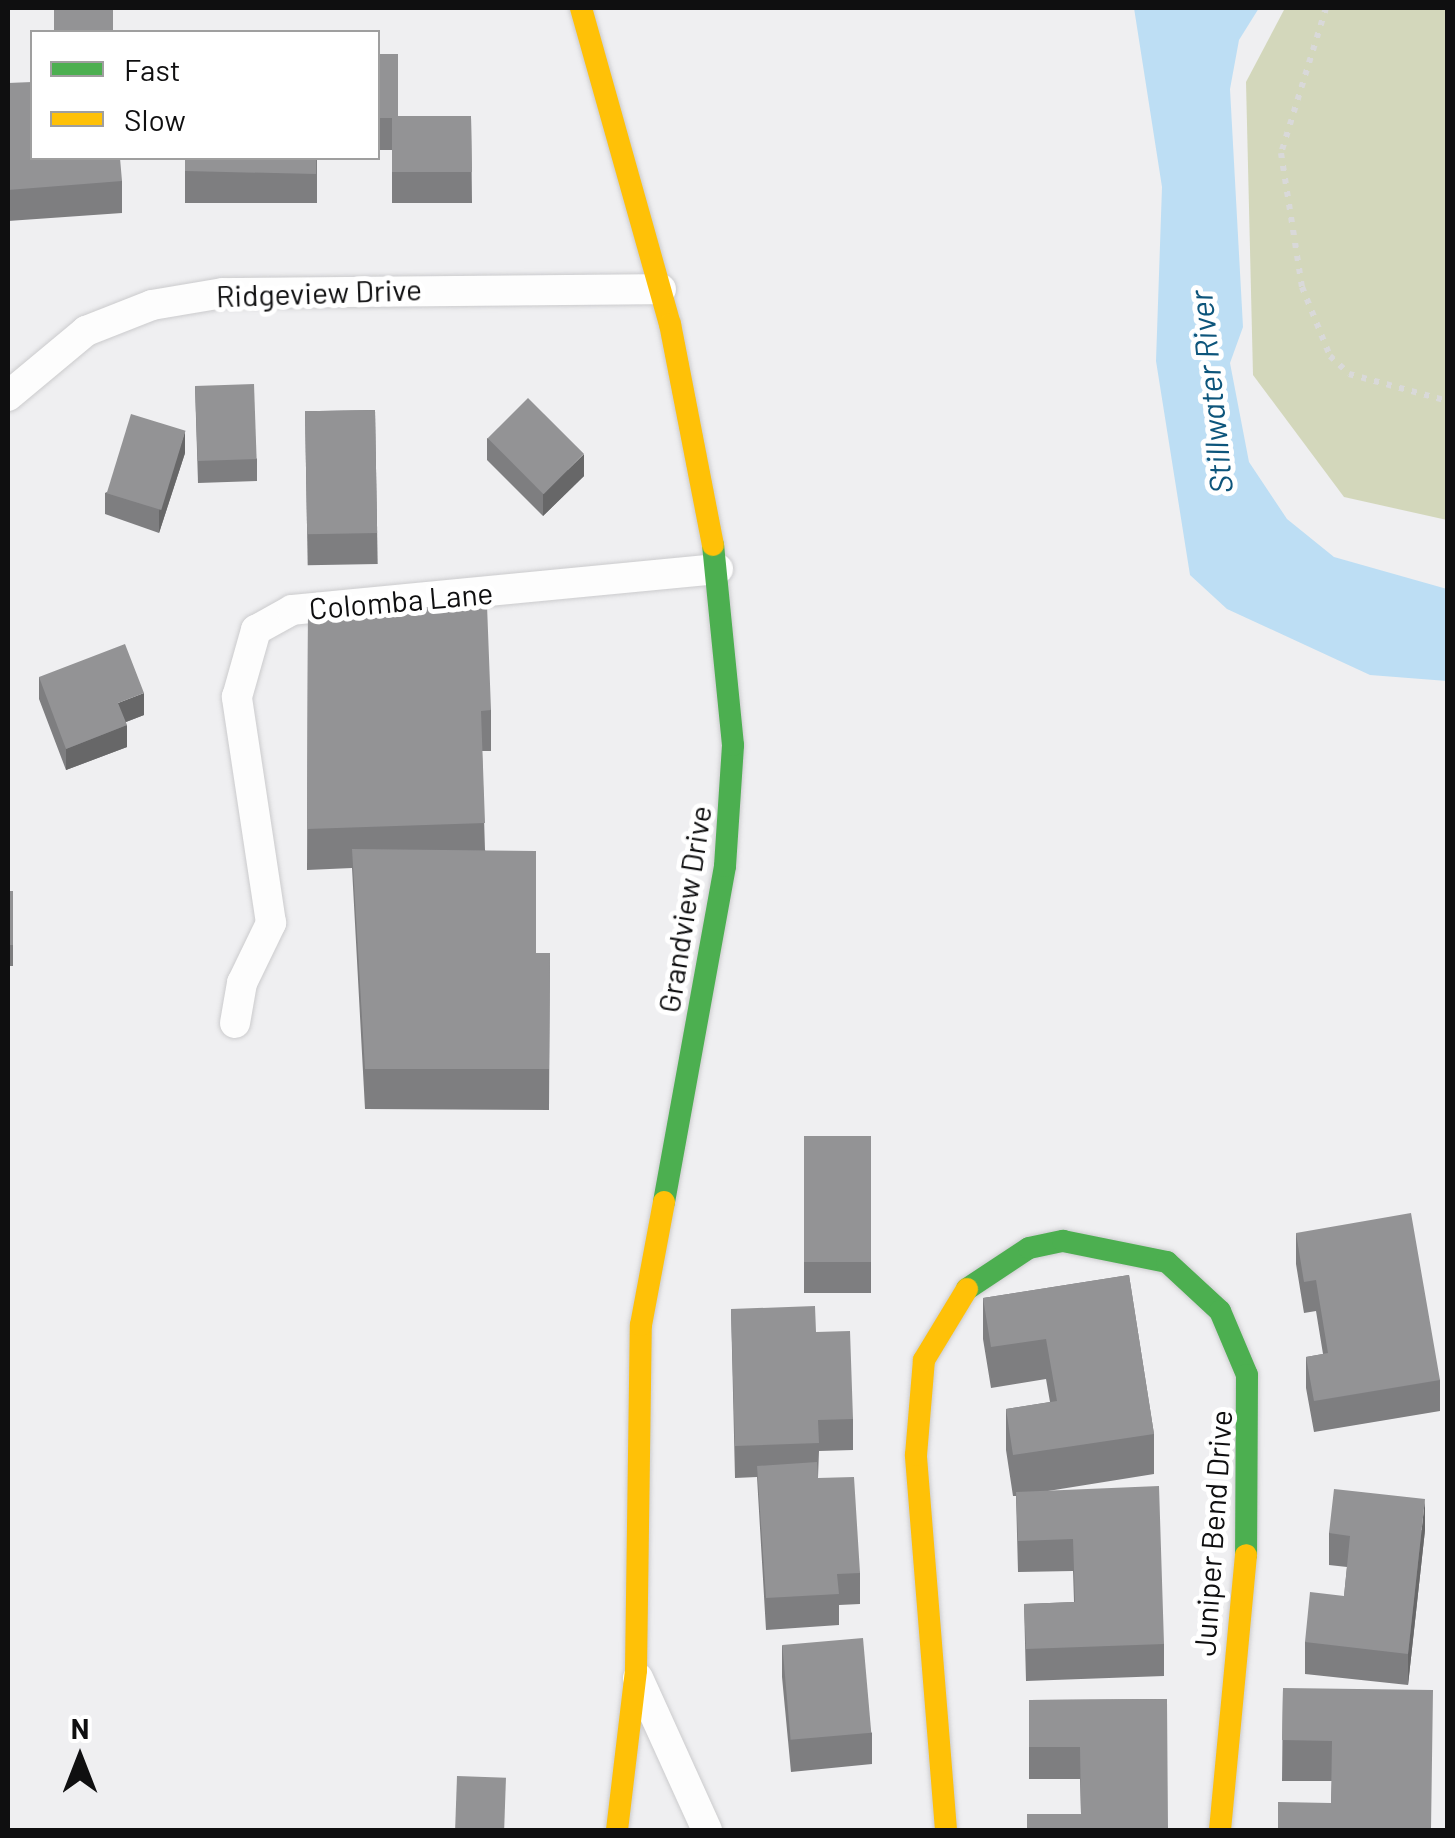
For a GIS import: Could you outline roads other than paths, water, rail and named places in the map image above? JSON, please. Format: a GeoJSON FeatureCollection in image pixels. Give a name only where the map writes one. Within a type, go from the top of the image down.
{"type":"FeatureCollection","features":[{"type":"Feature","properties":{"kind":"street","name":"Grandview Drive"},"geometry":{"type":"LineString","coordinates":[[581,8],[661,289],[718,569],[731,805],[642,1324],[636,1670],[617,1830]]}},
{"type":"Feature","properties":{"kind":"street","name":"Ridgeview Drive"},"geometry":{"type":"LineString","coordinates":[[8,396],[86,331],[152,305],[223,293],[661,289]]}},
{"type":"Feature","properties":{"kind":"street","name":"Colomba Lane"},"geometry":{"type":"LineString","coordinates":[[235,1022],[242,983],[272,922],[238,697],[256,630],[292,610],[718,569]]}},
{"type":"Feature","properties":{"kind":"street","name":"Juniper Bend Drive"},"geometry":{"type":"LineString","coordinates":[[946,1830],[916,1454],[924,1360],[950,1305],[998,1262],[1046,1244],[1098,1241],[1167,1262],[1196,1284],[1220,1310],[1248,1375],[1252,1477],[1220,1830]]}},
{"type":"Feature","properties":{"kind":"street"},"geometry":{"type":"LineString","coordinates":[[636,1670],[708,1830]]}},
{"type":"Feature","properties":{"kind":"water","name":"Stillwater River"},"geometry":{"type":"Polygon","coordinates":[[[1134,8],[1259,8],[1239,40],[1230,89],[1243,327],[1230,363],[1249,462],[1287,519],[1334,557],[1447,589],[1447,681],[1370,675],[1227,609],[1190,575],[1156,361],[1162,187],[1134,8]]]}}]}
